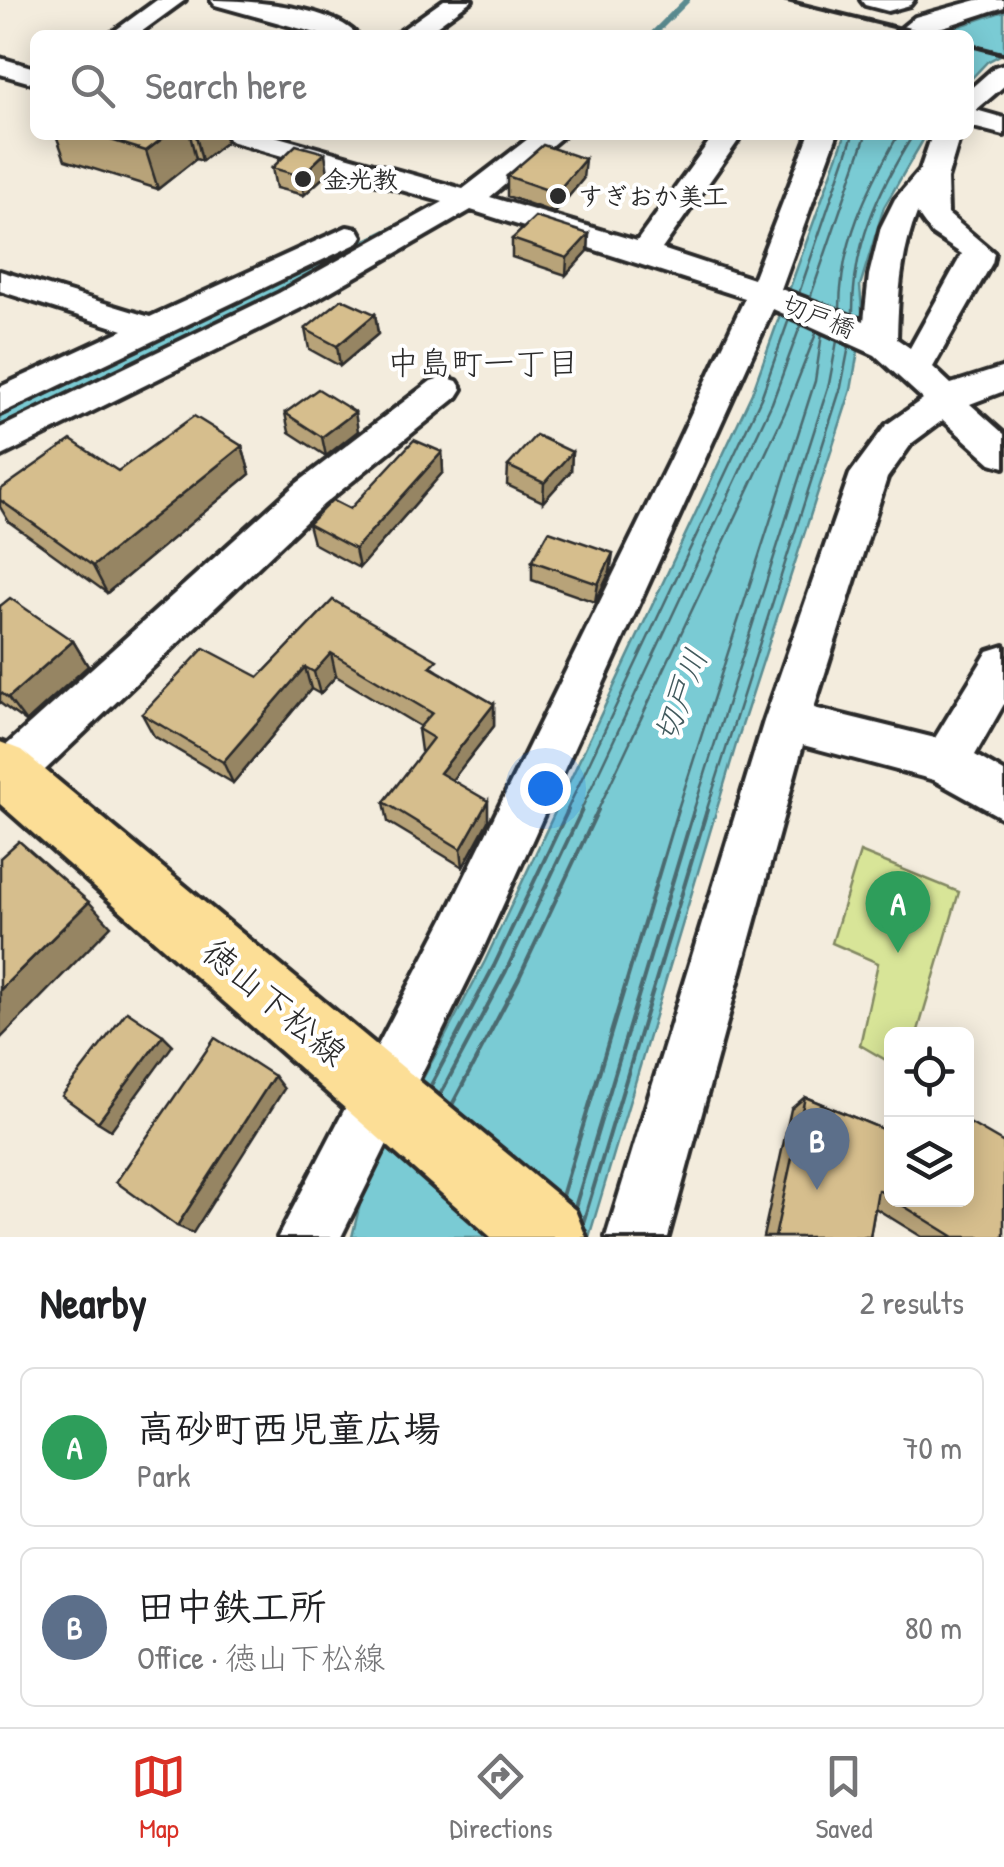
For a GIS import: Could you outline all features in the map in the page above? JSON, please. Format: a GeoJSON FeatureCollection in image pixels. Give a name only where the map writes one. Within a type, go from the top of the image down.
{"type":"FeatureCollection","features":[{"type":"Feature","properties":{"kind":"main road","name":"徳山下松線"},"geometry":{"type":"LineString","coordinates":[[4,771],[548,1237]]}},
{"type":"Feature","properties":{"kind":"street"},"geometry":{"type":"LineString","coordinates":[[128,30],[173,0]]}},
{"type":"Feature","properties":{"kind":"street"},"geometry":{"type":"LineString","coordinates":[[223,0],[332,30]]}},
{"type":"Feature","properties":{"kind":"street"},"geometry":{"type":"LineString","coordinates":[[415,30],[460,0]]}},
{"type":"Feature","properties":{"kind":"street"},"geometry":{"type":"LineString","coordinates":[[874,0],[888,4],[902,0]]}},
{"type":"Feature","properties":{"kind":"street"},"geometry":{"type":"LineString","coordinates":[[912,30],[924,22],[1004,0]]}},
{"type":"Feature","properties":{"kind":"street"},"geometry":{"type":"LineString","coordinates":[[312,22],[337,7]]}},
{"type":"Feature","properties":{"kind":"street"},"geometry":{"type":"LineString","coordinates":[[0,66],[30,75]]}},
{"type":"Feature","properties":{"kind":"street"},"geometry":{"type":"LineString","coordinates":[[974,100],[1004,73]]}},
{"type":"Feature","properties":{"kind":"street"},"geometry":{"type":"LineString","coordinates":[[974,118],[1004,127]]}},
{"type":"Feature","properties":{"kind":"street","name":"切戸橋"},"geometry":{"type":"LineString","coordinates":[[270,140],[644,253],[767,295],[873,339],[914,368],[1004,454]]}},
{"type":"Feature","properties":{"kind":"street"},"geometry":{"type":"LineString","coordinates":[[454,194],[448,187],[512,140]]}},
{"type":"Feature","properties":{"kind":"street"},"geometry":{"type":"LineString","coordinates":[[0,444],[291,300],[542,140]]}},
{"type":"Feature","properties":{"kind":"street"},"geometry":{"type":"LineString","coordinates":[[309,1237],[396,1107],[767,295],[822,140]]}},
{"type":"Feature","properties":{"kind":"street"},"geometry":{"type":"LineString","coordinates":[[914,368],[990,267],[970,244],[936,221],[930,205],[934,173],[944,140]]}},
{"type":"Feature","properties":{"kind":"street"},"geometry":{"type":"LineString","coordinates":[[644,253],[724,142]]}},
{"type":"Feature","properties":{"kind":"street"},"geometry":{"type":"LineString","coordinates":[[873,339],[891,244],[902,215],[934,173]]}},
{"type":"Feature","properties":{"kind":"street"},"geometry":{"type":"LineString","coordinates":[[0,402],[307,257],[454,194]]}},
{"type":"Feature","properties":{"kind":"street"},"geometry":{"type":"LineString","coordinates":[[9,290],[132,320],[150,332]]}},
{"type":"Feature","properties":{"kind":"street"},"geometry":{"type":"LineString","coordinates":[[637,1237],[787,721],[869,474],[899,434],[945,401],[989,382],[1004,380]]}},
{"type":"Feature","properties":{"kind":"street"},"geometry":{"type":"LineString","coordinates":[[4,771],[310,494],[444,389]]}},
{"type":"Feature","properties":{"kind":"street"},"geometry":{"type":"LineString","coordinates":[[946,762],[1004,664]]}},
{"type":"Feature","properties":{"kind":"street"},"geometry":{"type":"LineString","coordinates":[[787,721],[946,762],[1004,797]]}},
{"type":"Feature","properties":{"kind":"green space"},"geometry":{"type":"Polygon","coordinates":[[[860,852],[959,892],[919,1027],[884,1027],[884,1059],[860,1045],[878,963],[832,943],[860,852]]]}},
{"type":"Feature","properties":{"kind":"water"},"geometry":{"type":"Polygon","coordinates":[[[1004,11],[1004,53],[987,62],[974,76],[974,30],[948,30],[1004,11]]]}},
{"type":"Feature","properties":{"kind":"water","name":"切戸川"},"geometry":{"type":"Polygon","coordinates":[[[843,140],[923,140],[884,207],[860,286],[863,323],[851,390],[738,738],[589,1237],[352,1237],[363,1192],[485,961],[752,393],[843,140]]]}},
{"type":"Feature","properties":{"kind":"water"},"geometry":{"type":"Polygon","coordinates":[[[448,200],[281,295],[0,432],[0,417],[448,200]]]}},
{"type":"Feature","properties":{"kind":"building"},"geometry":{"type":"Polygon","coordinates":[[[111,140],[160,140],[146,151],[111,140]]]}},
{"type":"Feature","properties":{"kind":"building"},"geometry":{"type":"Polygon","coordinates":[[[296,145],[325,153],[301,176],[272,168],[296,145]]]}},
{"type":"Feature","properties":{"kind":"building"},"geometry":{"type":"Polygon","coordinates":[[[543,145],[585,159],[556,193],[507,176],[543,145]]]}},
{"type":"Feature","properties":{"kind":"building"},"geometry":{"type":"Polygon","coordinates":[[[535,217],[589,234],[567,258],[512,239],[535,217]]]}},
{"type":"Feature","properties":{"kind":"building"},"geometry":{"type":"Polygon","coordinates":[[[342,299],[375,314],[337,346],[305,329],[342,299]]]}},
{"type":"Feature","properties":{"kind":"building"},"geometry":{"type":"Polygon","coordinates":[[[318,389],[355,412],[322,437],[285,413],[318,389]]]}},
{"type":"Feature","properties":{"kind":"building"},"geometry":{"type":"Polygon","coordinates":[[[194,416],[242,446],[93,566],[0,500],[0,490],[71,440],[118,471],[194,416]]]}},
{"type":"Feature","properties":{"kind":"building"},"geometry":{"type":"Polygon","coordinates":[[[536,435],[572,452],[544,483],[508,466],[536,435]]]}},
{"type":"Feature","properties":{"kind":"building"},"geometry":{"type":"Polygon","coordinates":[[[414,440],[442,452],[355,549],[308,524],[332,500],[350,509],[414,440]]]}},
{"type":"Feature","properties":{"kind":"building"},"geometry":{"type":"Polygon","coordinates":[[[549,531],[613,553],[598,584],[532,561],[549,531]]]}},
{"type":"Feature","properties":{"kind":"building"},"geometry":{"type":"Polygon","coordinates":[[[10,598],[73,641],[8,698],[0,692],[0,606],[10,598]]]}},
{"type":"Feature","properties":{"kind":"building"},"geometry":{"type":"Polygon","coordinates":[[[333,600],[437,660],[430,667],[494,704],[440,773],[488,801],[461,849],[384,802],[433,738],[418,729],[432,713],[331,653],[314,672],[305,667],[223,762],[142,714],[204,648],[259,677],[333,600]]]}},
{"type":"Feature","properties":{"kind":"building"},"geometry":{"type":"Polygon","coordinates":[[[19,841],[89,902],[0,990],[0,858],[19,841]]]}},
{"type":"Feature","properties":{"kind":"building"},"geometry":{"type":"Polygon","coordinates":[[[127,1011],[163,1035],[98,1122],[62,1096],[127,1011]]]}},
{"type":"Feature","properties":{"kind":"building"},"geometry":{"type":"Polygon","coordinates":[[[215,1038],[274,1076],[177,1226],[116,1182],[215,1038]]]}},
{"type":"Feature","properties":{"kind":"building"},"geometry":{"type":"Polygon","coordinates":[[[805,1097],[884,1130],[884,1193],[878,1190],[870,1237],[775,1237],[805,1097]]]}},
{"type":"Feature","properties":{"kind":"building"},"geometry":{"type":"Polygon","coordinates":[[[974,1126],[1004,1143],[1004,1237],[954,1237],[905,1207],[974,1207],[974,1126]]]}},
{"type":"Feature","properties":{"kind":"waterway"},"geometry":{"type":"LineString","coordinates":[[657,30],[687,0]]}},
{"type":"Feature","properties":{"kind":"waterway"},"geometry":{"type":"LineString","coordinates":[[452,197],[482,174]]}},
{"type":"Feature","properties":{"kind":"railway"},"geometry":{"type":"LineString","coordinates":[[785,0],[908,30]]}},
{"type":"Feature","properties":{"kind":"railway"},"geometry":{"type":"LineString","coordinates":[[974,46],[1004,54]]}},
{"type":"Feature","properties":{"kind":"place","name":"金光教"},"geometry":{"type":"Point","coordinates":[303,179]}},
{"type":"Feature","properties":{"kind":"place","name":"すぎおか美工"},"geometry":{"type":"Point","coordinates":[558,196]}},
{"type":"Feature","properties":{"kind":"place","name":"高砂町西児童広場"},"geometry":{"type":"Point","coordinates":[898,953]}},
{"type":"Feature","properties":{"kind":"place","name":"田中鉄工所"},"geometry":{"type":"Point","coordinates":[817,1190]}},
{"type":"Feature","properties":{"kind":"district","name":"中島町一丁目"},"geometry":{"type":"Point","coordinates":[483,362]}}]}
